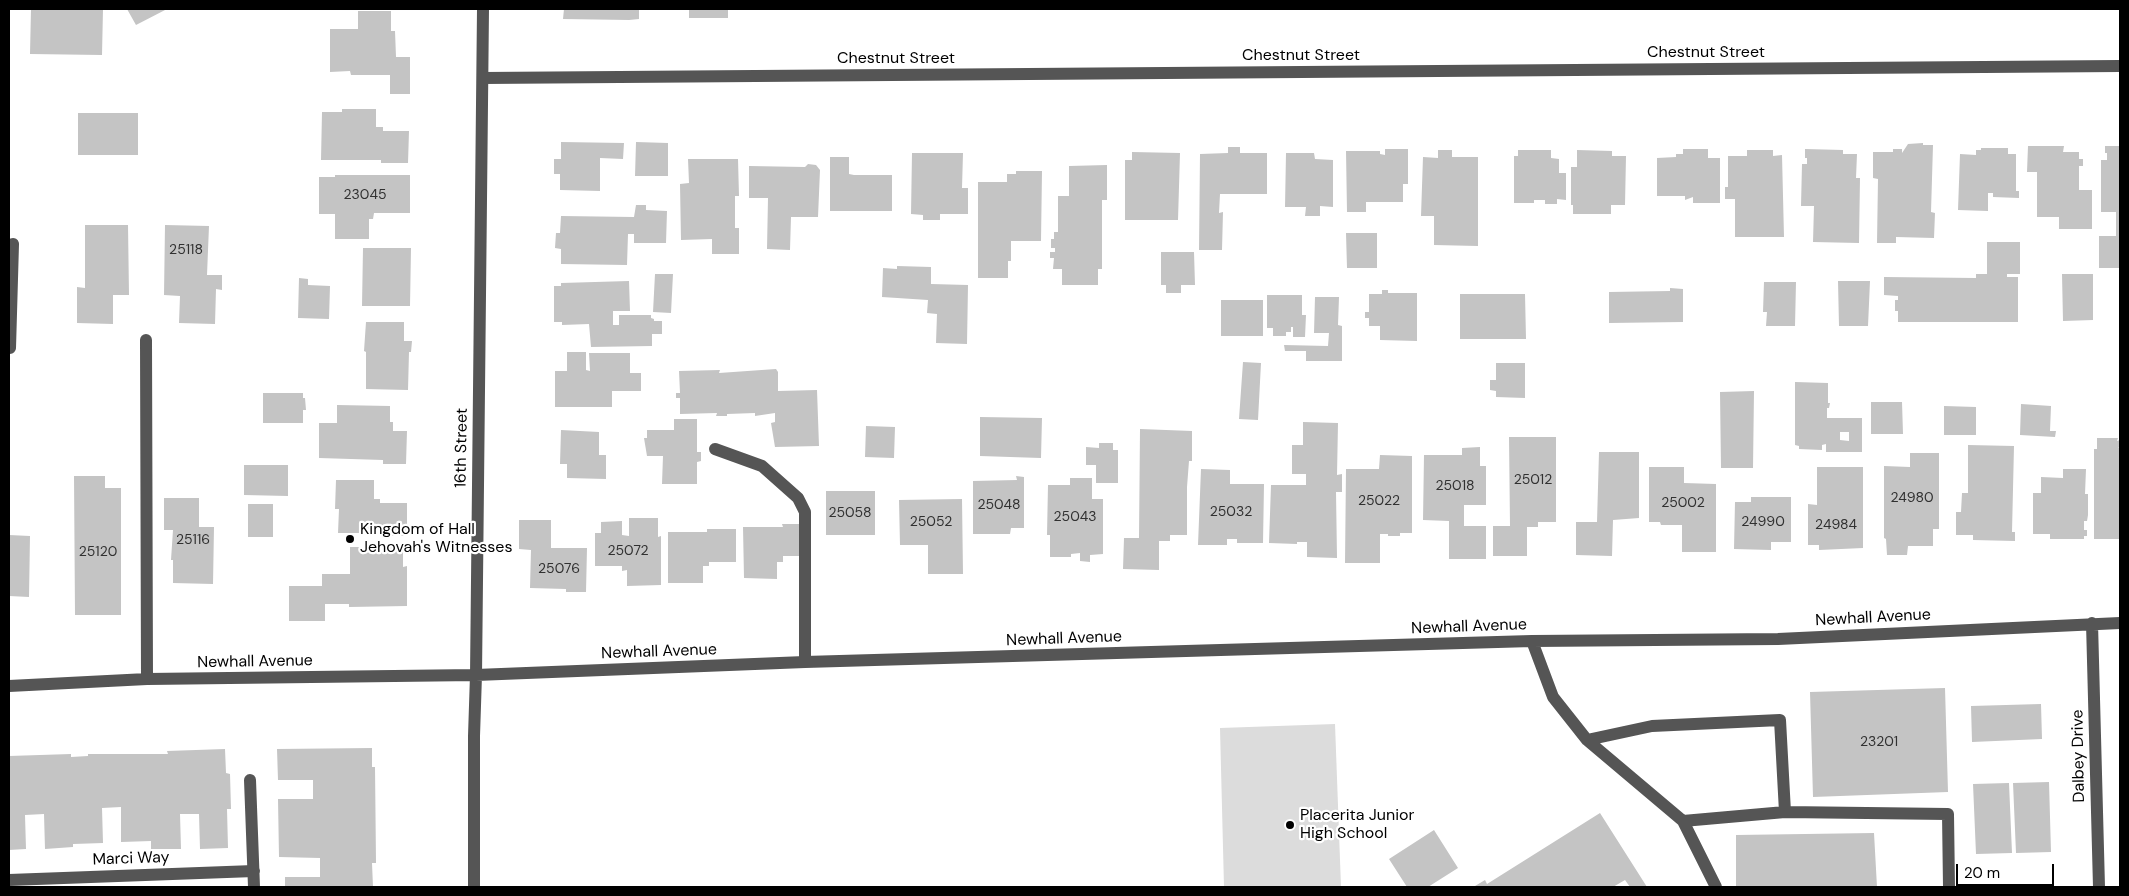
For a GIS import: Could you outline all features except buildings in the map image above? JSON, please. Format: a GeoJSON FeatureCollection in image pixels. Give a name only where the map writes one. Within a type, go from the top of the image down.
{"type":"FeatureCollection","features":[{"type":"Feature","properties":{"kind":"street","name":"16th Street"},"geometry":{"type":"LineString","coordinates":[[474,887],[474,736],[483,9]]}},
{"type":"Feature","properties":{"kind":"street","name":"Chestnut Street"},"geometry":{"type":"LineString","coordinates":[[483,78],[2120,66]]}},
{"type":"Feature","properties":{"kind":"street"},"geometry":{"type":"LineString","coordinates":[[9,244],[12,244],[9,348]]}},
{"type":"Feature","properties":{"kind":"street"},"geometry":{"type":"LineString","coordinates":[[146,340],[147,679]]}},
{"type":"Feature","properties":{"kind":"street"},"geometry":{"type":"LineString","coordinates":[[715,449],[762,466],[798,498],[805,512],[805,662]]}},
{"type":"Feature","properties":{"kind":"street","name":"Newhall Avenue"},"geometry":{"type":"LineString","coordinates":[[9,686],[147,679],[476,675],[805,662],[1532,641],[1778,639],[2120,623]]}},
{"type":"Feature","properties":{"kind":"street","name":"Dalbey Drive"},"geometry":{"type":"LineString","coordinates":[[2092,624],[2099,887]]}},
{"type":"Feature","properties":{"kind":"street"},"geometry":{"type":"LineString","coordinates":[[1532,641],[1553,696],[1588,740],[1683,821],[1716,887]]}},
{"type":"Feature","properties":{"kind":"street"},"geometry":{"type":"LineString","coordinates":[[1588,740],[1652,726],[1780,720],[1785,812]]}},
{"type":"Feature","properties":{"kind":"street"},"geometry":{"type":"LineString","coordinates":[[250,780],[254,887]]}},
{"type":"Feature","properties":{"kind":"street"},"geometry":{"type":"LineString","coordinates":[[1683,821],[1785,812],[1948,814],[1949,887]]}},
{"type":"Feature","properties":{"kind":"street","name":"Marci Way"},"geometry":{"type":"LineString","coordinates":[[9,880],[254,871]]}},
{"type":"Feature","properties":{"kind":"shaded area"},"geometry":{"type":"Polygon","coordinates":[[[1335,724],[1341,887],[1224,887],[1220,728],[1335,724]]]}},
{"type":"Feature","properties":{"kind":"place","name":"Kingdom of Hall Jehovah's Witnesses"},"geometry":{"type":"Point","coordinates":[350,539]}},
{"type":"Feature","properties":{"kind":"place","name":"Placerita Junior High School"},"geometry":{"type":"Point","coordinates":[1290,825]}}]}
